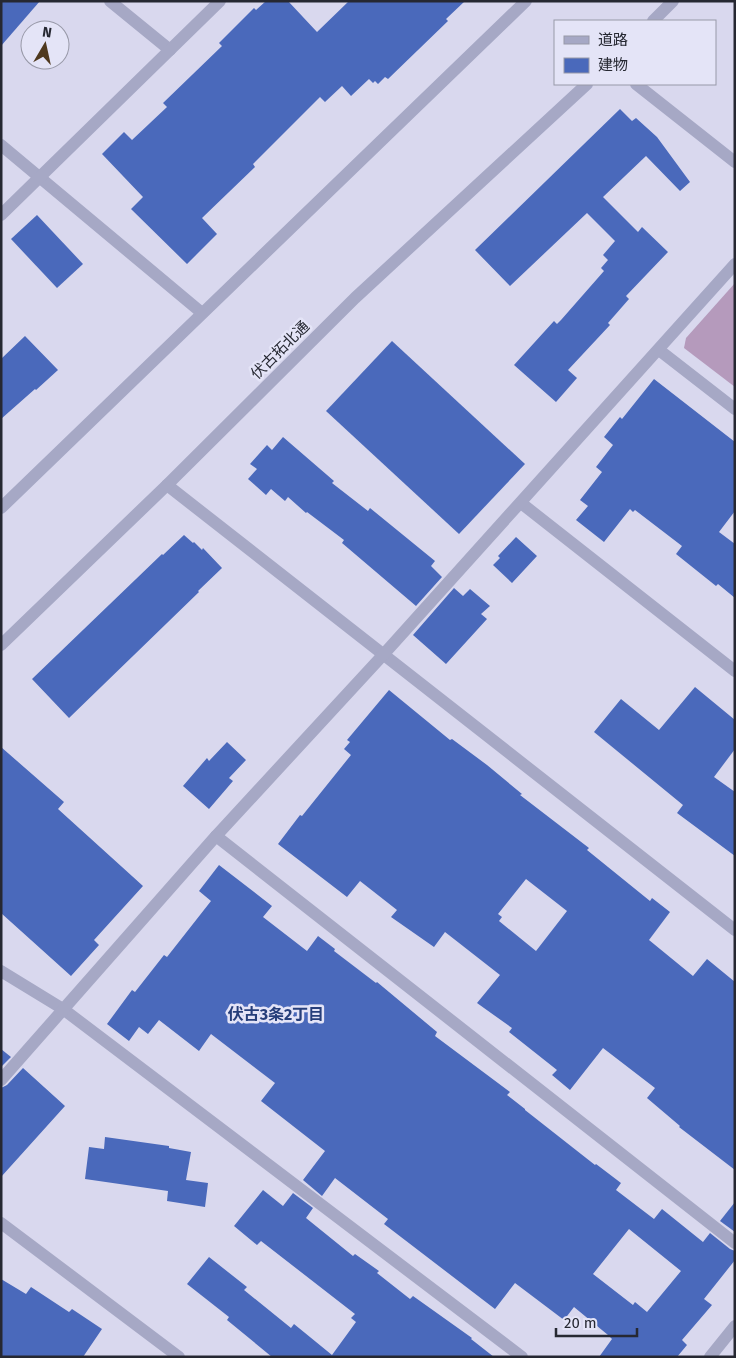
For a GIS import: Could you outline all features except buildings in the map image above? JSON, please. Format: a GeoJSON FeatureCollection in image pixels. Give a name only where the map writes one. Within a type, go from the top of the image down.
{"type":"FeatureCollection","features":[{"type":"Feature","properties":{"kind":"street"},"geometry":{"type":"LineString","coordinates":[[110,1],[170,50]]}},
{"type":"Feature","properties":{"kind":"street"},"geometry":{"type":"LineString","coordinates":[[1,215],[220,1]]}},
{"type":"Feature","properties":{"kind":"street"},"geometry":{"type":"LineString","coordinates":[[1,508],[526,1]]}},
{"type":"Feature","properties":{"kind":"street"},"geometry":{"type":"LineString","coordinates":[[654,20],[673,1]]}},
{"type":"Feature","properties":{"kind":"street","name":"伏古拓北通"},"geometry":{"type":"LineString","coordinates":[[1,645],[167,485],[355,298],[586,85]]}},
{"type":"Feature","properties":{"kind":"street"},"geometry":{"type":"LineString","coordinates":[[637,85],[735,162]]}},
{"type":"Feature","properties":{"kind":"street"},"geometry":{"type":"LineString","coordinates":[[1,145],[202,313]]}},
{"type":"Feature","properties":{"kind":"street"},"geometry":{"type":"LineString","coordinates":[[1,1080],[216,836],[383,655],[735,264]]}},
{"type":"Feature","properties":{"kind":"street"},"geometry":{"type":"LineString","coordinates":[[659,350],[735,409]]}},
{"type":"Feature","properties":{"kind":"street"},"geometry":{"type":"LineString","coordinates":[[167,485],[735,930]]}},
{"type":"Feature","properties":{"kind":"street"},"geometry":{"type":"LineString","coordinates":[[520,503],[735,672]]}},
{"type":"Feature","properties":{"kind":"street"},"geometry":{"type":"LineString","coordinates":[[216,836],[735,1243]]}},
{"type":"Feature","properties":{"kind":"street"},"geometry":{"type":"LineString","coordinates":[[1,971],[63,1009],[522,1357]]}},
{"type":"Feature","properties":{"kind":"street"},"geometry":{"type":"LineString","coordinates":[[1,1223],[179,1357]]}},
{"type":"Feature","properties":{"kind":"street"},"geometry":{"type":"LineString","coordinates":[[710,1357],[735,1326]]}},
{"type":"Feature","properties":{"kind":"shaded area"},"geometry":{"type":"Polygon","coordinates":[[[735,283],[735,387],[684,348],[686,338],[735,283]]]}},
{"type":"Feature","properties":{"kind":"district","name":"伏古3条2丁目"},"geometry":{"type":"Point","coordinates":[276,1014]}}]}
